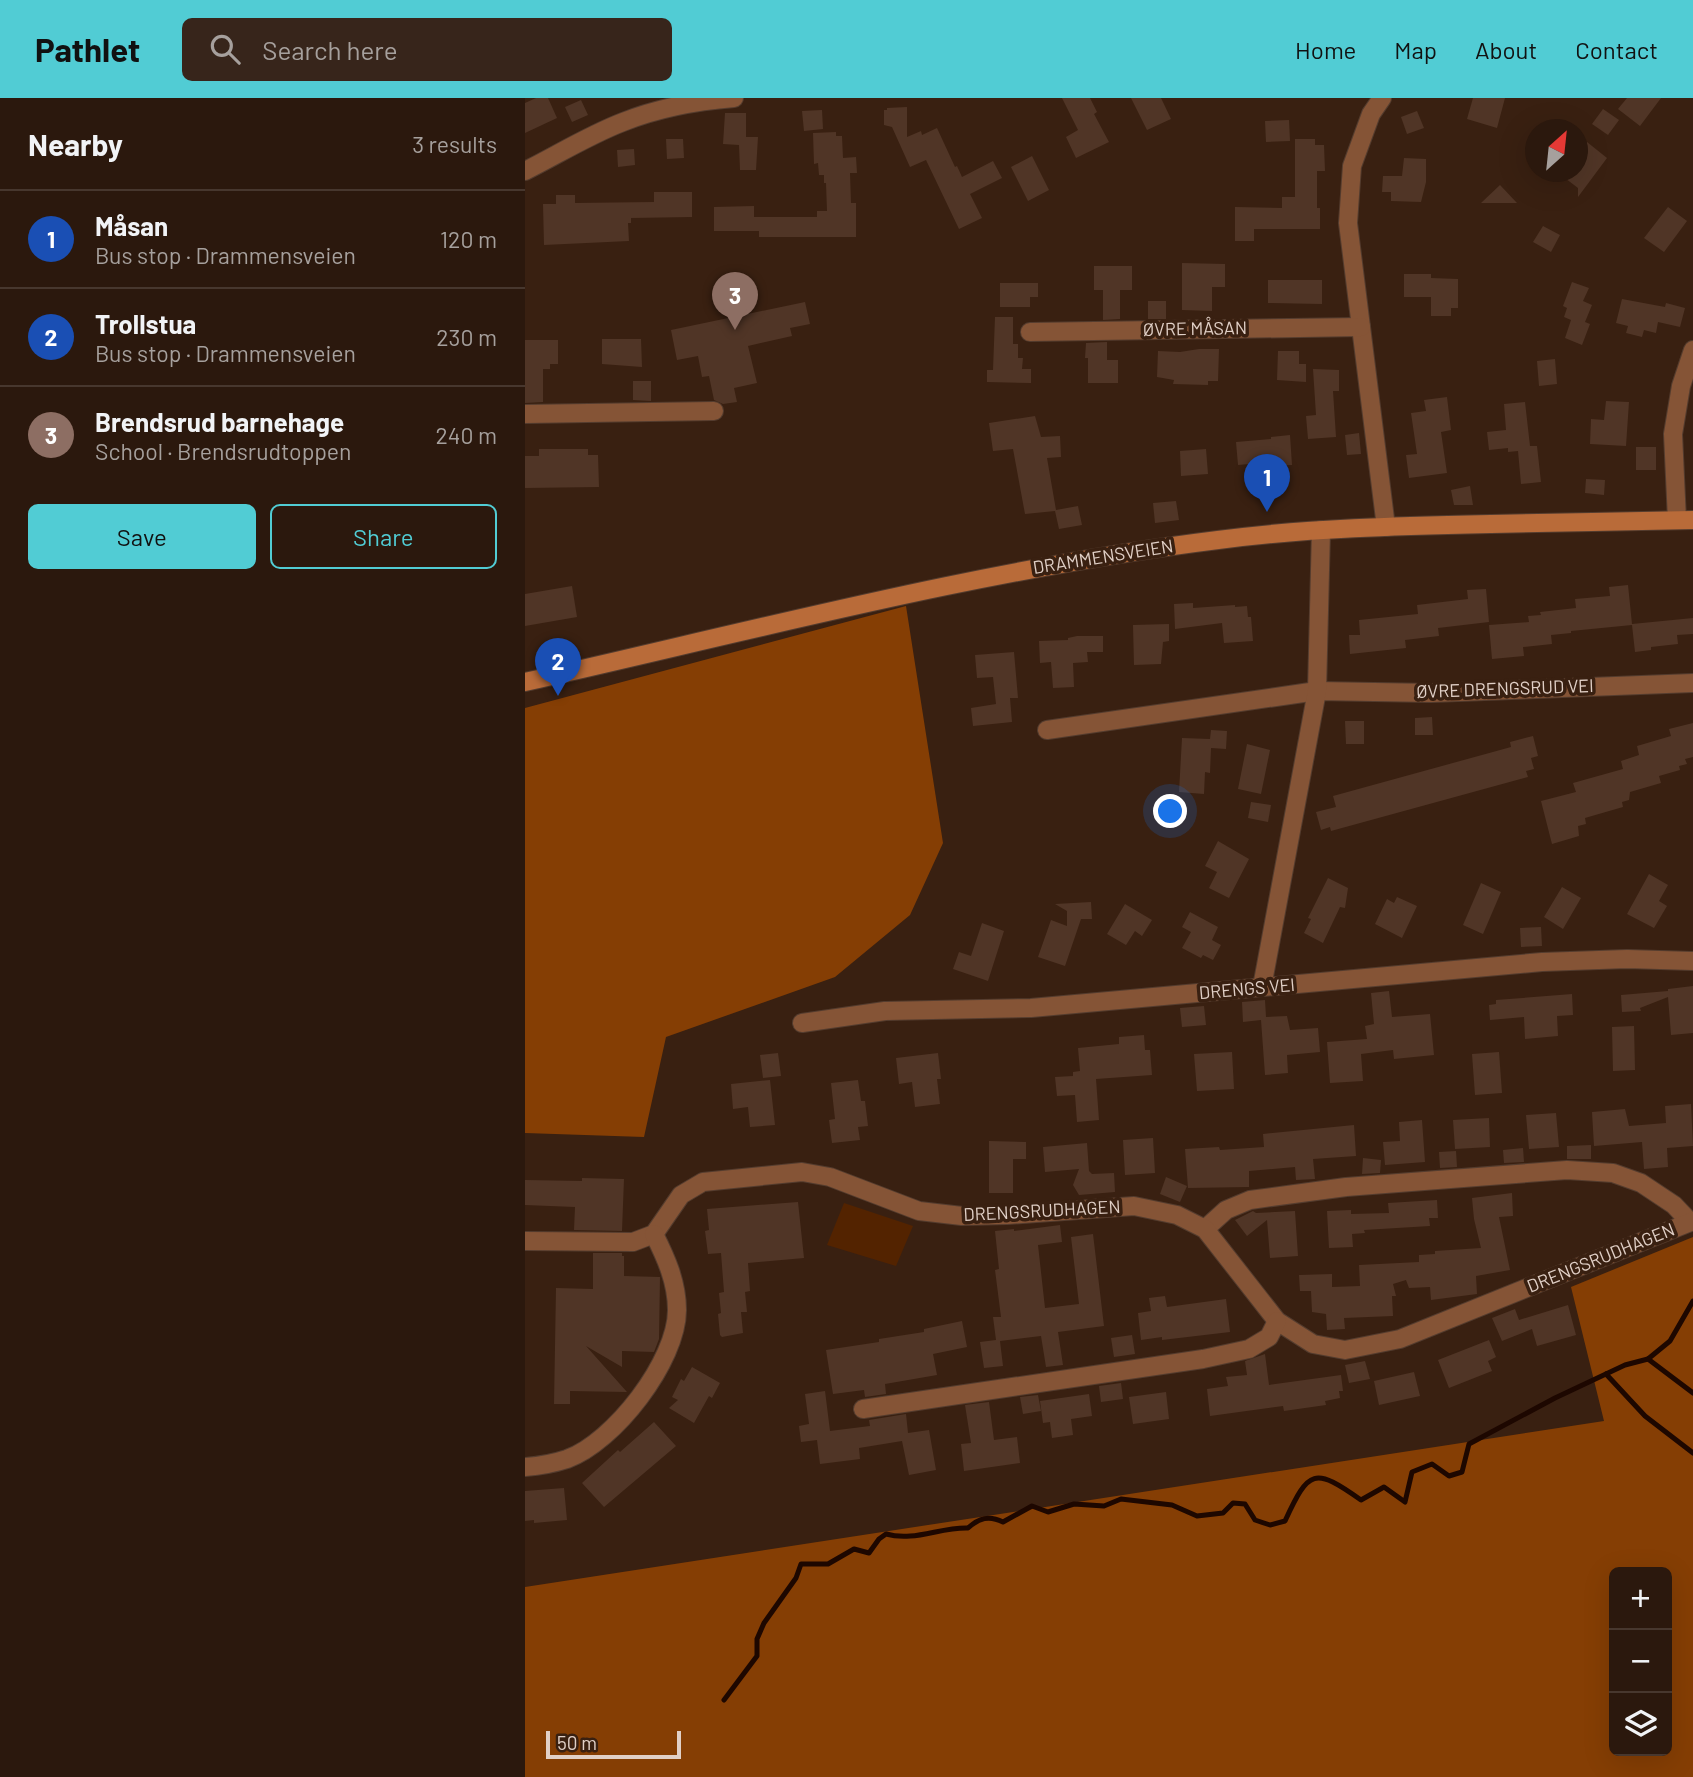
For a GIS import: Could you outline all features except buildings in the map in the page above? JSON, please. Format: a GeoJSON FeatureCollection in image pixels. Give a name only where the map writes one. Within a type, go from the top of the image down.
{"type":"FeatureCollection","features":[{"type":"Feature","properties":{"kind":"main road","name":"DRAMMENSVEIEN"},"geometry":{"type":"LineString","coordinates":[[525,682],[1023,571],[1165,547],[1321,530],[1685,520]]}},
{"type":"Feature","properties":{"kind":"street"},"geometry":{"type":"LineString","coordinates":[[525,171],[622,122],[661,109],[706,100],[734,98]]}},
{"type":"Feature","properties":{"kind":"street"},"geometry":{"type":"LineString","coordinates":[[1382,98],[1371,114],[1352,166],[1348,223],[1386,527]]}},
{"type":"Feature","properties":{"kind":"street","name":"ØVRE MÅSAN"},"geometry":{"type":"LineString","coordinates":[[1030,332],[1361,327]]}},
{"type":"Feature","properties":{"kind":"street"},"geometry":{"type":"LineString","coordinates":[[1685,520],[1673,434],[1681,386],[1693,349]]}},
{"type":"Feature","properties":{"kind":"street"},"geometry":{"type":"LineString","coordinates":[[525,414],[714,411]]}},
{"type":"Feature","properties":{"kind":"street"},"geometry":{"type":"LineString","coordinates":[[1262,988],[1317,691],[1321,530]]}},
{"type":"Feature","properties":{"kind":"street","name":"ØVRE DRENGSRUD VEI"},"geometry":{"type":"LineString","coordinates":[[1047,730],[1317,691],[1431,693],[1693,683]]}},
{"type":"Feature","properties":{"kind":"street","name":"DRENGS VEI"},"geometry":{"type":"LineString","coordinates":[[802,1023],[885,1011],[1031,1008],[1542,962],[1627,959],[1693,961]]}},
{"type":"Feature","properties":{"kind":"street","name":"DRENGSRUDHAGEN"},"geometry":{"type":"LineString","coordinates":[[654,1234],[681,1195],[703,1182],[801,1172],[830,1177],[919,1212],[962,1216],[1007,1215],[1134,1206],[1177,1215],[1205,1229],[1277,1321],[1313,1344],[1345,1350],[1400,1339],[1691,1221],[1674,1205],[1641,1183],[1613,1173],[1567,1170],[1346,1187],[1251,1200],[1226,1210],[1205,1229]]}},
{"type":"Feature","properties":{"kind":"street"},"geometry":{"type":"LineString","coordinates":[[525,1241],[633,1242],[654,1234],[671,1266],[677,1311],[667,1352],[659,1371],[640,1399],[595,1444],[568,1459],[525,1467]]}},
{"type":"Feature","properties":{"kind":"street"},"geometry":{"type":"LineString","coordinates":[[863,1409],[1203,1359],[1249,1349],[1269,1337],[1277,1321]]}},
{"type":"Feature","properties":{"kind":"shaded area"},"geometry":{"type":"Polygon","coordinates":[[[906,606],[943,843],[910,915],[835,977],[666,1037],[644,1137],[525,1133],[525,708],[906,606]]]}},
{"type":"Feature","properties":{"kind":"shaded area"},"geometry":{"type":"Polygon","coordinates":[[[844,1203],[913,1226],[896,1266],[827,1245],[844,1203]]]}},
{"type":"Feature","properties":{"kind":"shaded area"},"geometry":{"type":"Polygon","coordinates":[[[1693,1237],[1693,1777],[525,1777],[525,1587],[1604,1421],[1571,1287],[1693,1237]]]}},
{"type":"Feature","properties":{"kind":"waterway"},"geometry":{"type":"LineString","coordinates":[[724,1700],[757,1656],[757,1639],[764,1623],[796,1578],[801,1564],[828,1564],[854,1549],[869,1553],[886,1534],[907,1536],[968,1528],[984,1519],[1003,1522],[1032,1506],[1048,1512],[1074,1504],[1104,1506],[1121,1499],[1172,1505],[1197,1516],[1223,1513],[1233,1503],[1245,1504],[1255,1520],[1270,1525],[1285,1521],[1307,1483],[1323,1478],[1361,1500],[1384,1487],[1405,1502],[1412,1472],[1432,1464],[1449,1476],[1462,1472],[1469,1444],[1555,1398],[1625,1365],[1648,1359],[1670,1341],[1693,1301]]}},
{"type":"Feature","properties":{"kind":"waterway"},"geometry":{"type":"LineString","coordinates":[[1648,1359],[1693,1393]]}},
{"type":"Feature","properties":{"kind":"waterway"},"geometry":{"type":"LineString","coordinates":[[1606,1374],[1645,1416],[1693,1453]]}},
{"type":"Feature","properties":{"kind":"place","name":"Brendsrud barnehage"},"geometry":{"type":"Point","coordinates":[735,330]}},
{"type":"Feature","properties":{"kind":"place","name":"Måsan"},"geometry":{"type":"Point","coordinates":[1267,512]}},
{"type":"Feature","properties":{"kind":"place","name":"Trollstua"},"geometry":{"type":"Point","coordinates":[558,696]}}]}
